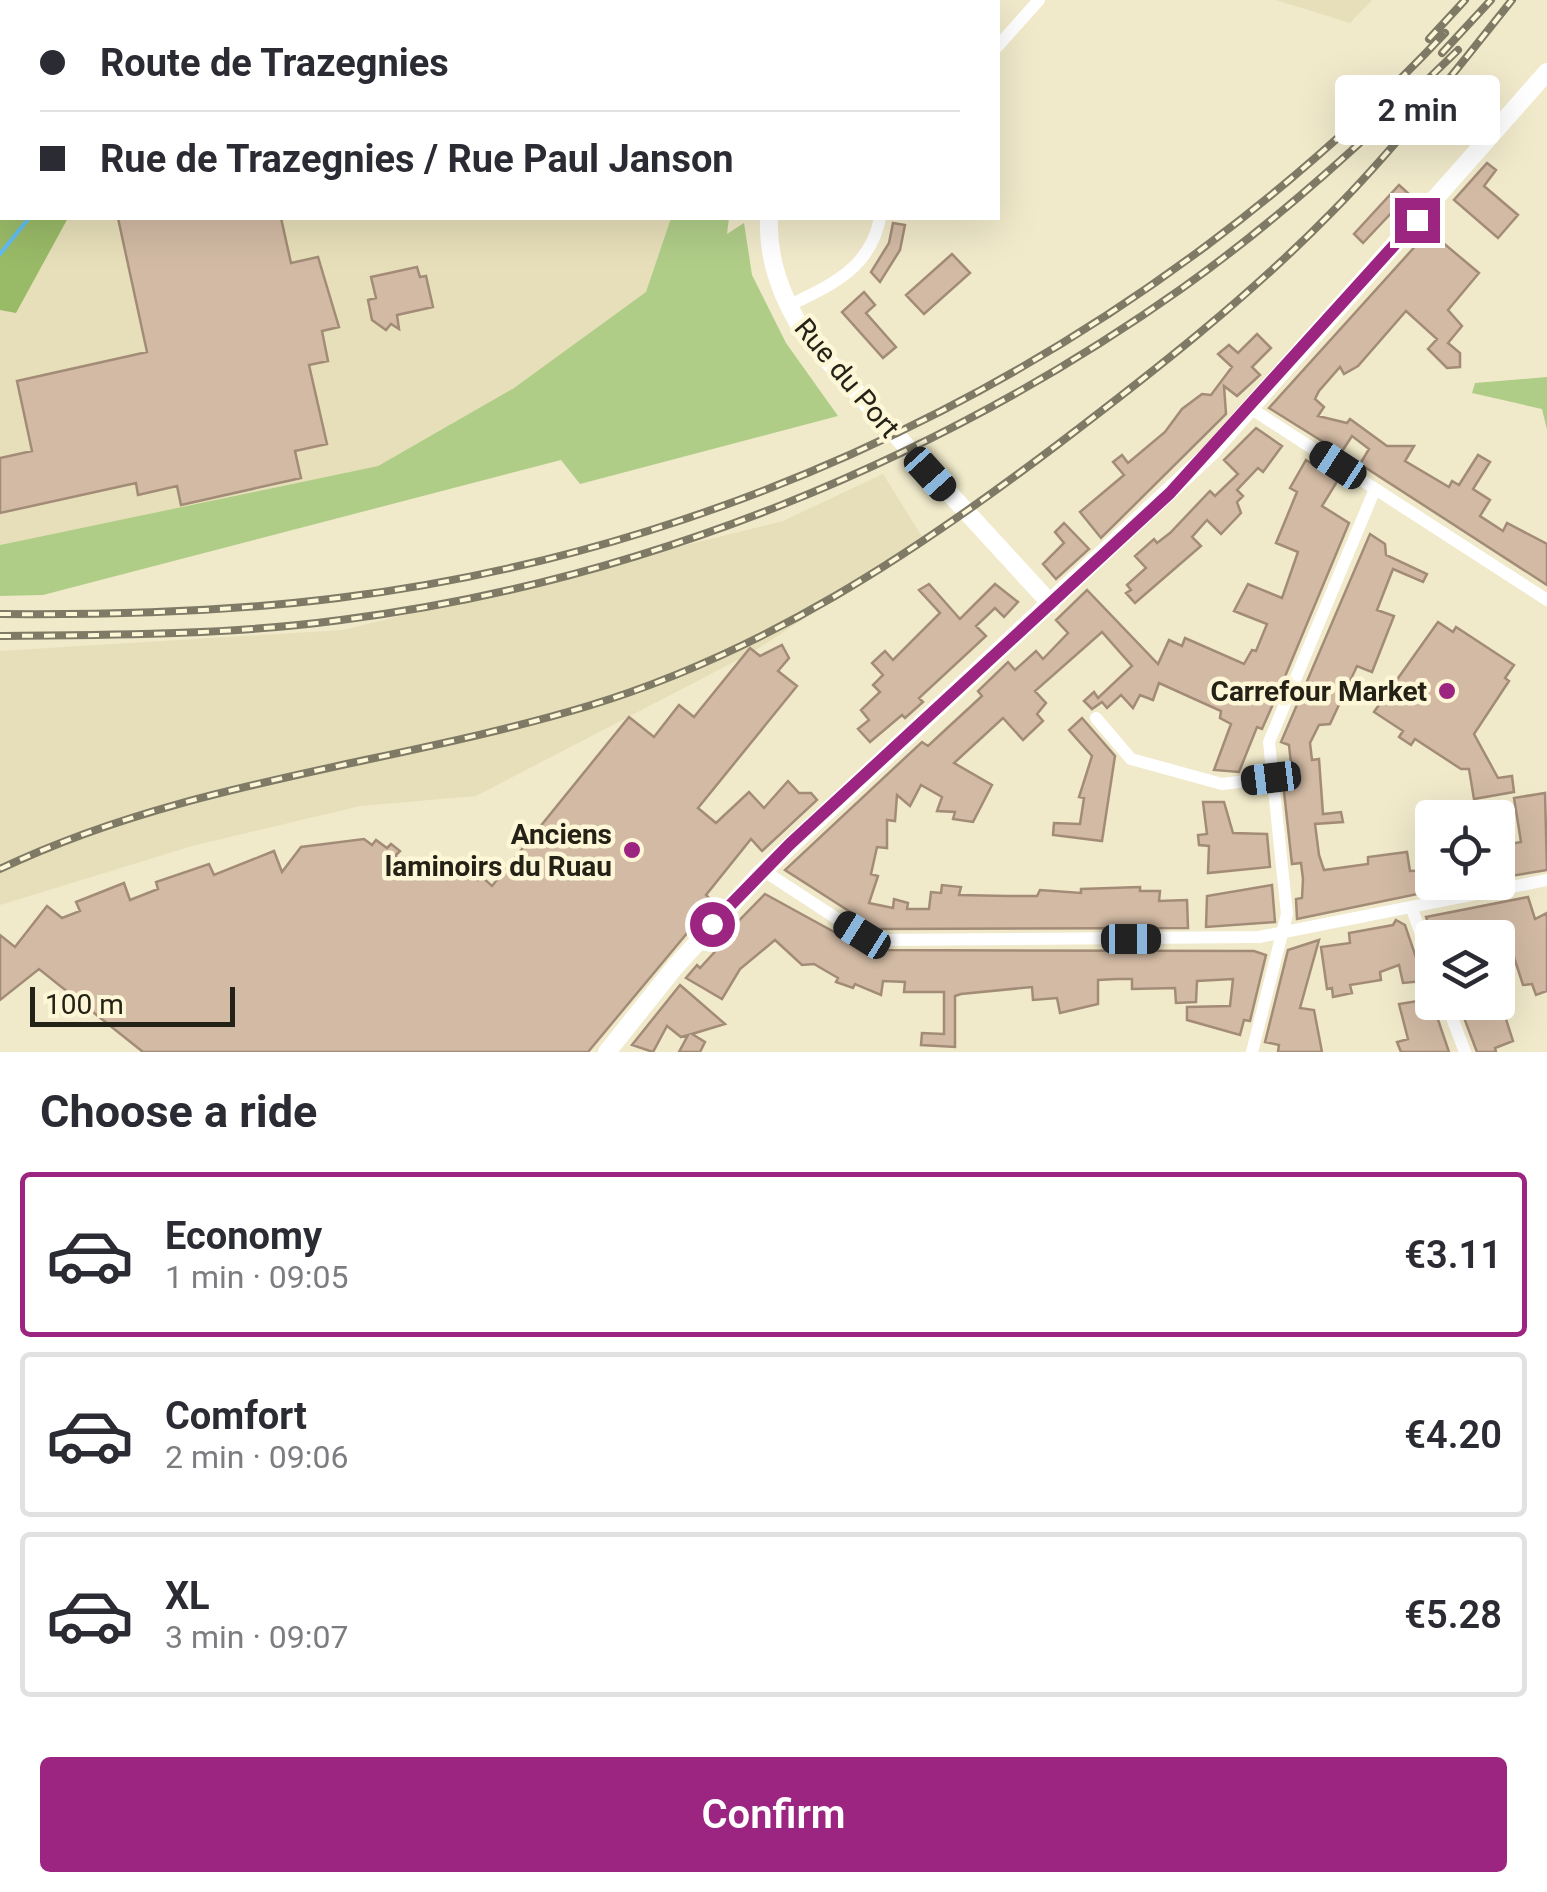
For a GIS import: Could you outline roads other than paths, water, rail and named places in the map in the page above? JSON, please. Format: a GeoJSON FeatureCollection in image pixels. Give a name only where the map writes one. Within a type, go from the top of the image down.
{"type":"FeatureCollection","features":[{"type":"Feature","properties":{"kind":"main road"},"geometry":{"type":"LineString","coordinates":[[613,1050],[675,966],[764,870],[1170,493],[1547,72]]}},
{"type":"Feature","properties":{"kind":"main road","name":"Rue du Port"},"geometry":{"type":"LineString","coordinates":[[769,220],[771,252],[788,306],[808,339],[1051,604]]}},
{"type":"Feature","properties":{"kind":"street"},"geometry":{"type":"LineString","coordinates":[[1000,44],[1039,0]]}},
{"type":"Feature","properties":{"kind":"street"},"geometry":{"type":"LineString","coordinates":[[788,306],[855,269],[869,252],[879,220]]}},
{"type":"Feature","properties":{"kind":"street"},"geometry":{"type":"LineString","coordinates":[[1250,408],[1547,600]]}},
{"type":"Feature","properties":{"kind":"street"},"geometry":{"type":"LineString","coordinates":[[1252,1052],[1287,914],[1269,742],[1375,488]]}},
{"type":"Feature","properties":{"kind":"street"},"geometry":{"type":"LineString","coordinates":[[1096,718],[1131,758],[1222,784],[1271,778]]}},
{"type":"Feature","properties":{"kind":"street"},"geometry":{"type":"LineString","coordinates":[[764,870],[862,935],[878,940],[1284,935],[1547,880]]}},
{"type":"Feature","properties":{"kind":"street"},"geometry":{"type":"LineString","coordinates":[[1412,908],[1416,920]]}},
{"type":"Feature","properties":{"kind":"street"},"geometry":{"type":"LineString","coordinates":[[1453,1020],[1465,1052]]}},
{"type":"Feature","properties":{"kind":"waterway"},"geometry":{"type":"LineString","coordinates":[[0,254],[27,220]]}},
{"type":"Feature","properties":{"kind":"railway"},"geometry":{"type":"LineString","coordinates":[[1429,39],[1465,0]]}},
{"type":"Feature","properties":{"kind":"railway"},"geometry":{"type":"LineString","coordinates":[[1442,53],[1491,0]]}},
{"type":"Feature","properties":{"kind":"railway"},"geometry":{"type":"LineString","coordinates":[[0,869],[143,814],[588,706],[715,658],[834,596],[1003,485],[1129,390],[1233,304],[1356,187],[1425,109],[1512,0]]}},
{"type":"Feature","properties":{"kind":"railway"},"geometry":{"type":"LineString","coordinates":[[0,614],[212,609],[338,598],[495,571],[648,531],[797,477],[941,411],[1079,333],[1209,243],[1332,143],[1445,33]]}},
{"type":"Feature","properties":{"kind":"railway"},"geometry":{"type":"LineString","coordinates":[[0,636],[256,629],[453,602],[564,577],[674,544],[781,505],[886,460],[988,408],[1087,351],[1181,289],[1324,175],[1458,50]]}},
{"type":"Feature","properties":{"kind":"place","name":"Carrefour Market"},"geometry":{"type":"Point","coordinates":[1447,691]}},
{"type":"Feature","properties":{"kind":"place","name":"Anciens laminoirs du Ruau"},"geometry":{"type":"Point","coordinates":[632,850]}}]}
